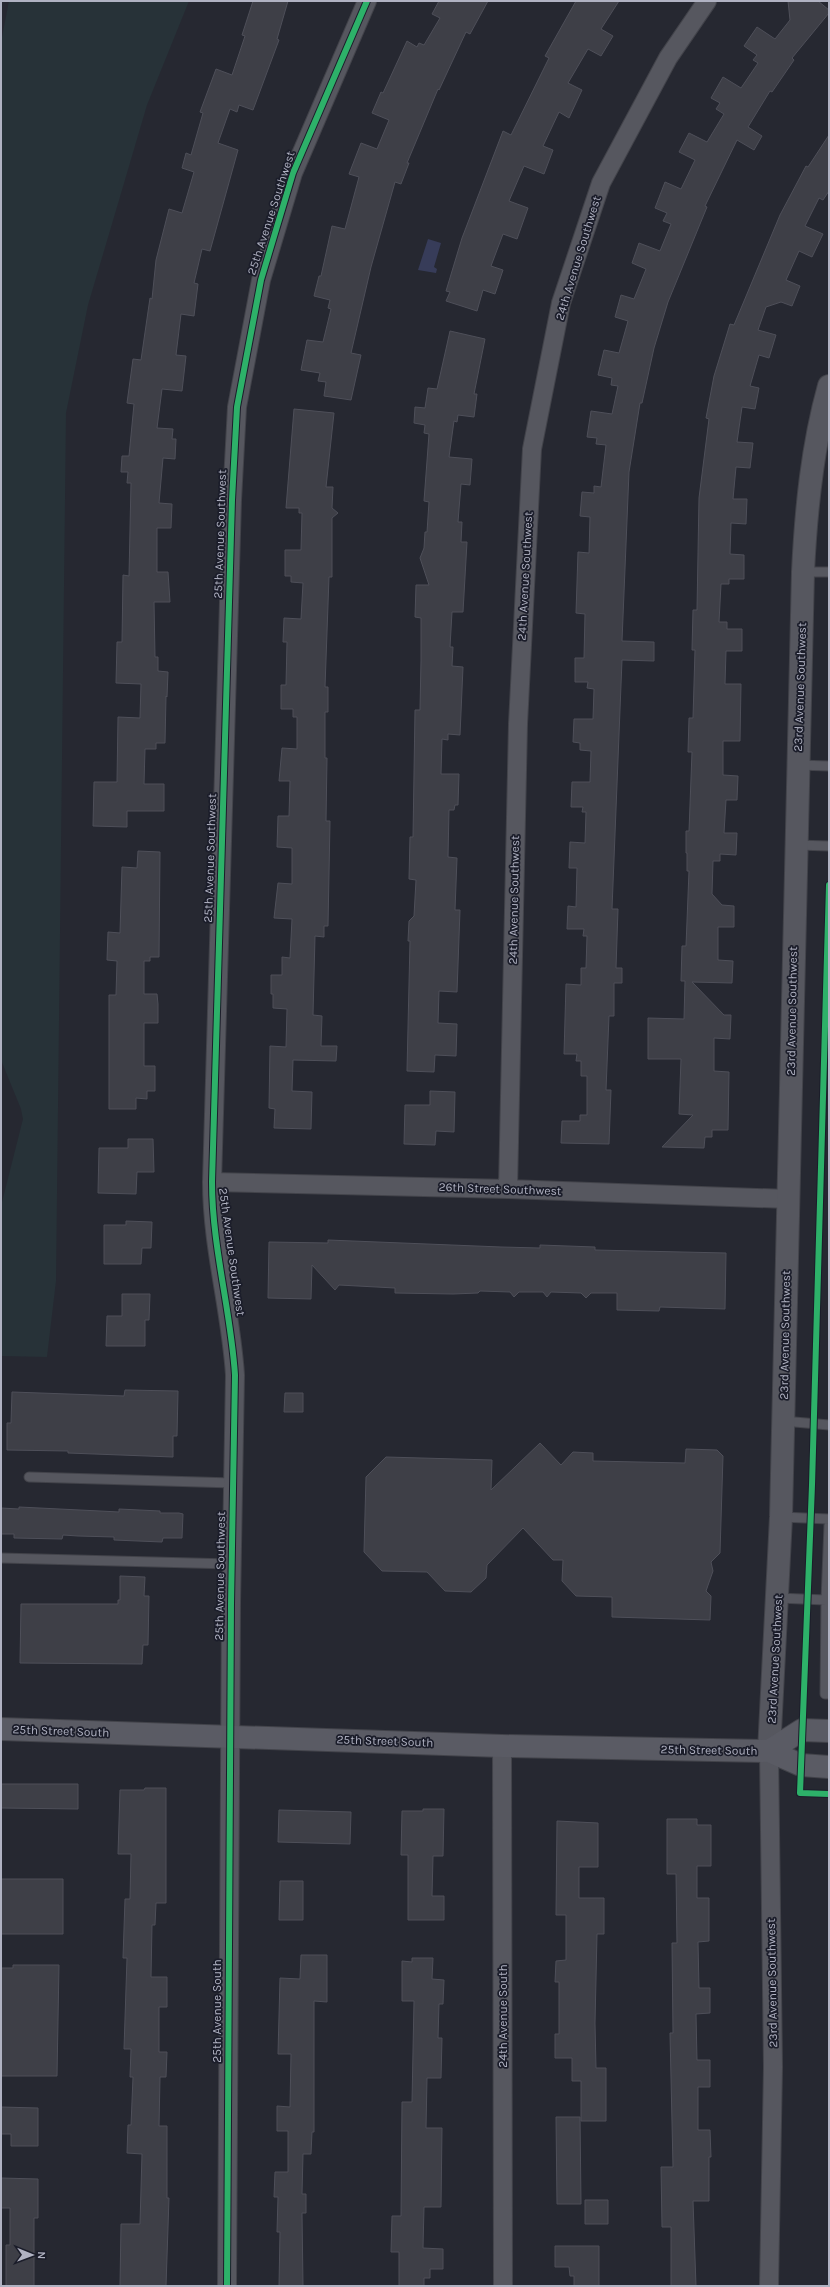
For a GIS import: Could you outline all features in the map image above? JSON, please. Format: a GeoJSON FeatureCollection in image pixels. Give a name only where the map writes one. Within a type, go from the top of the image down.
{"type":"FeatureCollection","features":[{"type":"Feature","properties":{"kind":"main road","name":"25th Street South"},"geometry":{"type":"LineString","coordinates":[[1,1729],[502,1746],[769,1751],[800,1766],[829,1767]]}},
{"type":"Feature","properties":{"kind":"main road","name":"25th Street South"},"geometry":{"type":"LineString","coordinates":[[769,1751],[802,1730],[829,1731]]}},
{"type":"Feature","properties":{"kind":"street","name":"25th Avenue Southwest"},"geometry":{"type":"LineString","coordinates":[[230,1736],[234,1376],[233,1340],[215,1231],[212,1182],[232,500],[237,406],[262,280],[293,173],[367,1]]}},
{"type":"Feature","properties":{"kind":"street","name":"24th Avenue Southwest"},"geometry":{"type":"LineString","coordinates":[[508,1189],[518,724],[532,449],[561,302],[602,183],[668,58],[707,1]]}},
{"type":"Feature","properties":{"kind":"street","name":"23rd Avenue Southwest"},"geometry":{"type":"LineString","coordinates":[[769,2286],[773,2067],[769,1751],[778,1598],[803,572],[806,507],[822,412],[829,386]]}},
{"type":"Feature","properties":{"kind":"street","name":"26th Street Southwest"},"geometry":{"type":"LineString","coordinates":[[212,1182],[508,1189],[788,1199]]}},
{"type":"Feature","properties":{"kind":"street","name":"25th Avenue South"},"geometry":{"type":"LineString","coordinates":[[227,2286],[230,1736]]}},
{"type":"Feature","properties":{"kind":"street","name":"24th Avenue South"},"geometry":{"type":"LineString","coordinates":[[502,1746],[503,2286]]}},
{"type":"Feature","properties":{"kind":"lane"},"geometry":{"type":"LineString","coordinates":[[803,572],[829,572]]}},
{"type":"Feature","properties":{"kind":"lane"},"geometry":{"type":"LineString","coordinates":[[798,765],[829,766]]}},
{"type":"Feature","properties":{"kind":"lane"},"geometry":{"type":"LineString","coordinates":[[796,844],[829,846]]}},
{"type":"Feature","properties":{"kind":"lane"},"geometry":{"type":"LineString","coordinates":[[782,1421],[829,1425]]}},
{"type":"Feature","properties":{"kind":"lane"},"geometry":{"type":"LineString","coordinates":[[29,1477],[233,1483]]}},
{"type":"Feature","properties":{"kind":"lane"},"geometry":{"type":"LineString","coordinates":[[780,1517],[829,1519]]}},
{"type":"Feature","properties":{"kind":"lane"},"geometry":{"type":"LineString","coordinates":[[829,1525],[828,1585],[826,1600],[828,1613],[827,1663],[825,1694],[829,1694]]}},
{"type":"Feature","properties":{"kind":"lane"},"geometry":{"type":"LineString","coordinates":[[1,1558],[231,1564]]}},
{"type":"Feature","properties":{"kind":"lane"},"geometry":{"type":"LineString","coordinates":[[778,1598],[826,1600]]}},
{"type":"Feature","properties":{"kind":"shaded area"},"geometry":{"type":"Polygon","coordinates":[[[9,1],[189,1],[147,105],[88,305],[66,413],[56,1281],[47,1357],[1,1356],[1,1206],[23,1119],[21,1109],[1,1060],[1,42],[9,1]]]}},
{"type":"Feature","properties":{"kind":"water"},"geometry":{"type":"Polygon","coordinates":[[[428,239],[441,243],[434,267],[437,269],[436,273],[418,270],[428,239]]]}},
{"type":"Feature","properties":{"kind":"building"},"geometry":{"type":"Polygon","coordinates":[[[253,1],[288,1],[277,39],[279,40],[253,110],[239,105],[237,112],[230,109],[218,143],[238,150],[210,251],[202,249],[194,283],[198,284],[194,316],[181,314],[176,355],[186,356],[182,391],[162,389],[157,428],[173,429],[172,439],[176,439],[175,459],[163,458],[159,503],[172,504],[171,528],[157,528],[157,572],[168,572],[170,602],[154,602],[155,657],[158,657],[158,671],[168,672],[165,743],[156,743],[156,749],[145,749],[144,784],[164,784],[164,811],[127,811],[127,827],[93,826],[94,782],[117,782],[118,717],[140,718],[141,684],[116,683],[117,642],[122,642],[123,575],[129,576],[131,483],[127,483],[128,472],[121,472],[122,456],[129,456],[134,404],[127,403],[133,359],[141,360],[150,298],[152,299],[156,260],[169,209],[182,213],[194,172],[182,168],[186,153],[191,155],[203,113],[200,112],[216,69],[232,75],[245,36],[242,35],[253,1]]]}},
{"type":"Feature","properties":{"kind":"building"},"geometry":{"type":"Polygon","coordinates":[[[439,1],[488,1],[470,34],[466,32],[439,90],[438,89],[407,163],[409,163],[401,184],[395,182],[371,267],[351,353],[361,355],[351,400],[324,396],[326,382],[318,381],[320,373],[301,370],[307,340],[323,342],[331,309],[328,308],[330,300],[314,296],[319,276],[321,276],[332,226],[345,229],[359,177],[349,174],[361,143],[377,149],[389,120],[372,113],[381,92],[383,93],[407,41],[417,47],[419,43],[424,45],[440,18],[432,14],[439,1]]]}},
{"type":"Feature","properties":{"kind":"building"},"geometry":{"type":"Polygon","coordinates":[[[576,1],[619,1],[601,29],[613,36],[601,56],[588,49],[568,83],[582,90],[569,118],[559,112],[543,146],[553,150],[544,174],[524,166],[509,201],[528,208],[517,239],[503,234],[491,266],[503,270],[495,294],[483,290],[477,311],[446,301],[450,292],[446,291],[462,238],[503,131],[511,135],[549,58],[545,56],[576,1]]]}},
{"type":"Feature","properties":{"kind":"building"},"geometry":{"type":"Polygon","coordinates":[[[788,1],[818,1],[829,10],[829,13],[792,58],[794,60],[772,92],[770,91],[748,127],[762,136],[754,150],[737,140],[705,206],[707,207],[668,302],[654,348],[642,403],[640,403],[629,472],[622,641],[654,642],[654,661],[622,660],[612,909],[618,909],[616,968],[622,968],[622,983],[614,983],[614,1016],[609,1016],[606,1090],[611,1090],[609,1144],[561,1143],[562,1121],[580,1121],[580,1115],[587,1115],[587,1076],[581,1076],[581,1061],[576,1061],[577,1054],[564,1054],[566,984],[581,985],[581,968],[586,968],[587,936],[583,936],[584,929],[567,929],[568,906],[576,907],[577,868],[569,868],[570,842],[585,843],[586,812],[582,812],[583,807],[571,807],[572,782],[590,782],[591,751],[580,750],[580,743],[573,742],[574,719],[593,719],[594,689],[587,688],[588,682],[575,682],[575,658],[584,658],[585,614],[576,613],[578,552],[589,553],[590,517],[580,516],[582,492],[594,493],[594,486],[601,487],[606,445],[596,444],[597,438],[587,437],[591,411],[612,414],[618,386],[611,385],[612,378],[598,375],[604,350],[619,353],[628,321],[615,317],[621,295],[634,299],[646,269],[632,263],[639,243],[660,251],[671,224],[663,221],[667,213],[655,208],[665,182],[681,189],[695,160],[679,152],[689,133],[707,142],[724,114],[716,109],[720,103],[711,98],[723,77],[741,88],[758,63],[753,60],[757,55],[744,46],[757,27],[775,39],[790,20],[788,1]]]}},
{"type":"Feature","properties":{"kind":"building"},"geometry":{"type":"Polygon","coordinates":[[[829,135],[829,191],[823,200],[819,198],[805,226],[823,234],[812,257],[799,251],[786,280],[800,286],[792,306],[781,302],[766,307],[758,330],[776,335],[769,358],[759,355],[750,386],[759,388],[755,409],[742,407],[737,442],[753,443],[750,468],[736,467],[733,499],[747,499],[746,524],[731,523],[730,554],[744,555],[744,579],[729,579],[729,584],[721,584],[719,622],[727,622],[727,629],[742,629],[742,651],[726,651],[725,684],[741,684],[740,741],[723,741],[723,775],[738,776],[737,800],[726,800],[724,833],[737,833],[736,855],[720,854],[720,861],[713,861],[712,894],[722,905],[734,906],[734,927],[718,927],[718,960],[733,961],[732,983],[692,982],[724,1015],[731,1015],[730,1039],[714,1038],[714,1071],[729,1072],[728,1130],[712,1130],[712,1137],[705,1137],[704,1148],[662,1147],[693,1115],[679,1114],[681,1059],[648,1059],[648,1018],[684,1019],[685,981],[681,981],[682,946],[686,946],[689,871],[687,871],[686,831],[689,831],[692,752],[688,752],[689,718],[693,718],[695,650],[692,650],[693,610],[697,610],[699,498],[709,419],[706,418],[714,376],[730,324],[734,325],[780,215],[806,166],[808,167],[829,135]]]}},
{"type":"Feature","properties":{"kind":"building"},"geometry":{"type":"Polygon","coordinates":[[[450,331],[485,339],[474,394],[477,394],[474,417],[458,415],[457,422],[454,421],[449,457],[472,459],[470,485],[461,484],[458,522],[462,522],[461,542],[467,542],[463,612],[452,612],[450,647],[453,647],[452,666],[463,667],[460,735],[448,734],[448,740],[442,739],[441,774],[459,774],[458,805],[455,805],[454,810],[449,810],[448,857],[457,858],[455,910],[460,910],[457,992],[439,991],[438,1023],[457,1024],[456,1056],[435,1055],[434,1072],[407,1071],[410,941],[408,941],[409,921],[414,916],[416,880],[409,879],[410,837],[413,837],[415,710],[420,710],[421,660],[421,618],[415,617],[416,585],[429,585],[420,558],[424,548],[425,532],[427,532],[429,502],[424,501],[429,434],[424,433],[425,425],[414,423],[415,407],[425,408],[428,388],[437,389],[450,331]]]}},
{"type":"Feature","properties":{"kind":"building"},"geometry":{"type":"Polygon","coordinates":[[[294,409],[334,413],[326,487],[333,487],[332,508],[338,513],[332,518],[332,577],[329,577],[325,687],[328,687],[328,712],[325,712],[325,758],[327,758],[326,821],[330,821],[328,926],[324,926],[324,937],[315,936],[313,1015],[322,1016],[321,1046],[337,1046],[336,1061],[293,1060],[292,1091],[312,1092],[311,1129],[274,1128],[275,1109],[269,1108],[270,1046],[286,1047],[287,1009],[273,1008],[271,975],[282,975],[282,957],[290,958],[292,919],[274,918],[278,883],[292,884],[292,848],[277,847],[278,816],[289,816],[290,781],[279,781],[282,748],[297,749],[297,717],[293,717],[293,709],[281,709],[281,685],[286,685],[287,642],[283,642],[284,618],[301,619],[303,583],[291,582],[291,576],[285,576],[285,550],[301,550],[302,513],[299,513],[299,508],[286,508],[294,409]]]}},
{"type":"Feature","properties":{"kind":"building"},"geometry":{"type":"Polygon","coordinates":[[[138,851],[160,852],[159,957],[150,957],[150,961],[144,961],[144,994],[157,994],[158,1004],[158,1023],[144,1023],[144,1066],[155,1066],[155,1091],[147,1091],[147,1099],[136,1098],[136,1109],[109,1109],[109,995],[116,995],[117,961],[107,960],[108,932],[120,933],[122,867],[137,868],[138,851]]]}},
{"type":"Feature","properties":{"kind":"building"},"geometry":{"type":"Polygon","coordinates":[[[430,1091],[455,1092],[454,1132],[436,1131],[435,1145],[404,1144],[405,1105],[430,1105],[430,1091]]]}},
{"type":"Feature","properties":{"kind":"building"},"geometry":{"type":"Polygon","coordinates":[[[128,1139],[153,1139],[154,1172],[137,1172],[136,1194],[98,1193],[99,1148],[128,1148],[128,1139]]]}},
{"type":"Feature","properties":{"kind":"building"},"geometry":{"type":"Polygon","coordinates":[[[126,1221],[152,1222],[151,1248],[142,1248],[141,1264],[104,1264],[104,1225],[126,1225],[126,1221]]]}},
{"type":"Feature","properties":{"kind":"building"},"geometry":{"type":"Polygon","coordinates":[[[328,1240],[540,1248],[540,1245],[595,1247],[595,1250],[726,1253],[725,1309],[660,1307],[659,1311],[617,1310],[617,1293],[591,1293],[586,1298],[581,1293],[551,1292],[547,1297],[543,1292],[519,1292],[514,1297],[510,1292],[480,1291],[478,1293],[453,1294],[395,1293],[395,1288],[339,1285],[335,1290],[312,1265],[311,1299],[268,1298],[269,1242],[328,1243],[328,1240]]]}},
{"type":"Feature","properties":{"kind":"building"},"geometry":{"type":"Polygon","coordinates":[[[122,1294],[150,1294],[149,1320],[145,1320],[145,1346],[106,1346],[107,1316],[122,1316],[122,1294]]]}},
{"type":"Feature","properties":{"kind":"building"},"geometry":{"type":"Polygon","coordinates":[[[125,1390],[178,1391],[177,1436],[173,1436],[173,1457],[68,1453],[68,1451],[7,1450],[7,1423],[11,1423],[12,1392],[124,1396],[125,1390]]]}},
{"type":"Feature","properties":{"kind":"building"},"geometry":{"type":"Polygon","coordinates":[[[285,1393],[303,1393],[303,1412],[284,1412],[285,1393]]]}},
{"type":"Feature","properties":{"kind":"building"},"geometry":{"type":"Polygon","coordinates":[[[540,1443],[561,1465],[573,1452],[593,1453],[593,1461],[685,1463],[686,1449],[717,1450],[723,1456],[720,1553],[711,1562],[713,1571],[706,1591],[711,1596],[710,1620],[612,1617],[612,1597],[576,1596],[562,1581],[563,1560],[553,1560],[523,1528],[487,1565],[486,1578],[471,1592],[445,1591],[427,1572],[382,1571],[364,1552],[366,1477],[386,1457],[492,1460],[491,1490],[540,1443]]]}},
{"type":"Feature","properties":{"kind":"building"},"geometry":{"type":"Polygon","coordinates":[[[19,1507],[119,1512],[119,1509],[160,1511],[160,1513],[179,1513],[183,1514],[182,1538],[163,1538],[162,1542],[114,1540],[114,1537],[63,1535],[62,1539],[14,1538],[14,1534],[1,1534],[1,1508],[19,1509],[19,1507]]]}},
{"type":"Feature","properties":{"kind":"building"},"geometry":{"type":"Polygon","coordinates":[[[120,1576],[145,1577],[144,1596],[149,1596],[148,1645],[143,1645],[142,1664],[20,1663],[21,1604],[118,1604],[118,1600],[120,1600],[120,1576]]]}},
{"type":"Feature","properties":{"kind":"building"},"geometry":{"type":"Polygon","coordinates":[[[1,1784],[78,1784],[78,1809],[1,1808],[1,1784]]]}},
{"type":"Feature","properties":{"kind":"building"},"geometry":{"type":"Polygon","coordinates":[[[145,1788],[166,1788],[166,1903],[156,1903],[155,1925],[152,1925],[151,1977],[167,1977],[167,2007],[159,2007],[159,2052],[167,2052],[166,2077],[160,2077],[159,2126],[167,2126],[167,2198],[169,2198],[166,2286],[120,2286],[121,2224],[140,2224],[142,2154],[127,2153],[128,2125],[131,2125],[133,2077],[130,2077],[131,2049],[124,2049],[127,1958],[123,1958],[125,1899],[130,1899],[131,1854],[118,1854],[120,1790],[144,1790],[145,1788]]]}},
{"type":"Feature","properties":{"kind":"building"},"geometry":{"type":"Polygon","coordinates":[[[423,1809],[444,1809],[443,1856],[433,1856],[432,1896],[444,1896],[444,1920],[408,1920],[408,1855],[401,1855],[402,1811],[423,1811],[423,1809]]]}},
{"type":"Feature","properties":{"kind":"building"},"geometry":{"type":"Polygon","coordinates":[[[279,1810],[351,1812],[350,1844],[278,1842],[279,1810]]]}},
{"type":"Feature","properties":{"kind":"building"},"geometry":{"type":"Polygon","coordinates":[[[667,1819],[697,1819],[697,1825],[711,1825],[711,1866],[697,1866],[697,1898],[709,1898],[709,1941],[698,1942],[699,1988],[710,1988],[710,2013],[696,2014],[697,2060],[710,2060],[710,2087],[698,2087],[698,2130],[710,2130],[711,2157],[709,2157],[709,2201],[693,2201],[696,2286],[671,2286],[671,2227],[662,2227],[661,2167],[673,2167],[670,2033],[673,2033],[672,1943],[677,1943],[676,1874],[667,1874],[667,1819]]]}},
{"type":"Feature","properties":{"kind":"building"},"geometry":{"type":"Polygon","coordinates":[[[557,1821],[598,1823],[598,1867],[579,1867],[579,1898],[604,1898],[604,1934],[597,1934],[595,2023],[596,2068],[606,2068],[606,2121],[581,2121],[581,2081],[572,2081],[572,2058],[555,2058],[555,2034],[559,2034],[559,1982],[555,1982],[556,1961],[566,1960],[566,1915],[556,1915],[557,1821]]]}},
{"type":"Feature","properties":{"kind":"building"},"geometry":{"type":"Polygon","coordinates":[[[1,1879],[63,1879],[63,1934],[1,1934],[1,1879]]]}},
{"type":"Feature","properties":{"kind":"building"},"geometry":{"type":"Polygon","coordinates":[[[280,1881],[303,1881],[303,1920],[279,1920],[280,1881]]]}},
{"type":"Feature","properties":{"kind":"building"},"geometry":{"type":"Polygon","coordinates":[[[301,1955],[327,1955],[327,2002],[314,2001],[314,2132],[312,2132],[311,2154],[303,2154],[302,2194],[306,2194],[306,2213],[302,2213],[303,2286],[279,2286],[280,2232],[277,2232],[278,2197],[274,2197],[275,2172],[288,2172],[288,2131],[277,2131],[277,2106],[290,2107],[291,2054],[278,2054],[280,1978],[300,1979],[301,1955]]]}},
{"type":"Feature","properties":{"kind":"building"},"geometry":{"type":"Polygon","coordinates":[[[412,1958],[433,1958],[432,1979],[444,1980],[443,2004],[439,2004],[438,2038],[442,2038],[441,2078],[427,2078],[426,2128],[442,2128],[441,2207],[424,2207],[423,2248],[443,2249],[443,2269],[430,2269],[430,2278],[424,2278],[424,2286],[399,2286],[399,2252],[391,2252],[392,2216],[401,2216],[402,2102],[412,2102],[414,2001],[402,2001],[402,1961],[412,1962],[412,1958]]]}},
{"type":"Feature","properties":{"kind":"building"},"geometry":{"type":"Polygon","coordinates":[[[13,1965],[59,1965],[57,2076],[1,2076],[1,1968],[13,1968],[13,1965]]]}},
{"type":"Feature","properties":{"kind":"building"},"geometry":{"type":"Polygon","coordinates":[[[1,2107],[38,2108],[38,2146],[11,2146],[11,2134],[1,2134],[1,2107]]]}},
{"type":"Feature","properties":{"kind":"building"},"geometry":{"type":"Polygon","coordinates":[[[556,2117],[580,2117],[581,2204],[557,2204],[556,2117]]]}},
{"type":"Feature","properties":{"kind":"building"},"geometry":{"type":"Polygon","coordinates":[[[1,2178],[38,2179],[38,2218],[34,2218],[34,2286],[6,2286],[6,2245],[10,2245],[10,2208],[1,2208],[1,2178]]]}},
{"type":"Feature","properties":{"kind":"building"},"geometry":{"type":"Polygon","coordinates":[[[585,2200],[608,2200],[608,2224],[585,2224],[585,2200]]]}},
{"type":"Feature","properties":{"kind":"building"},"geometry":{"type":"Polygon","coordinates":[[[555,2246],[599,2246],[599,2286],[574,2286],[574,2276],[570,2276],[569,2267],[555,2267],[555,2246]]]}},
{"type":"Feature","properties":{"kind":"cycle path"},"geometry":{"type":"LineString","coordinates":[[227,2286],[231,1604],[235,1375],[230,1327],[215,1231],[212,1182],[232,500],[237,407],[261,280],[293,173],[367,1]]}},
{"type":"Feature","properties":{"kind":"cycle path"},"geometry":{"type":"LineString","coordinates":[[829,885],[812,1485],[800,1793],[829,1794]]}}]}
